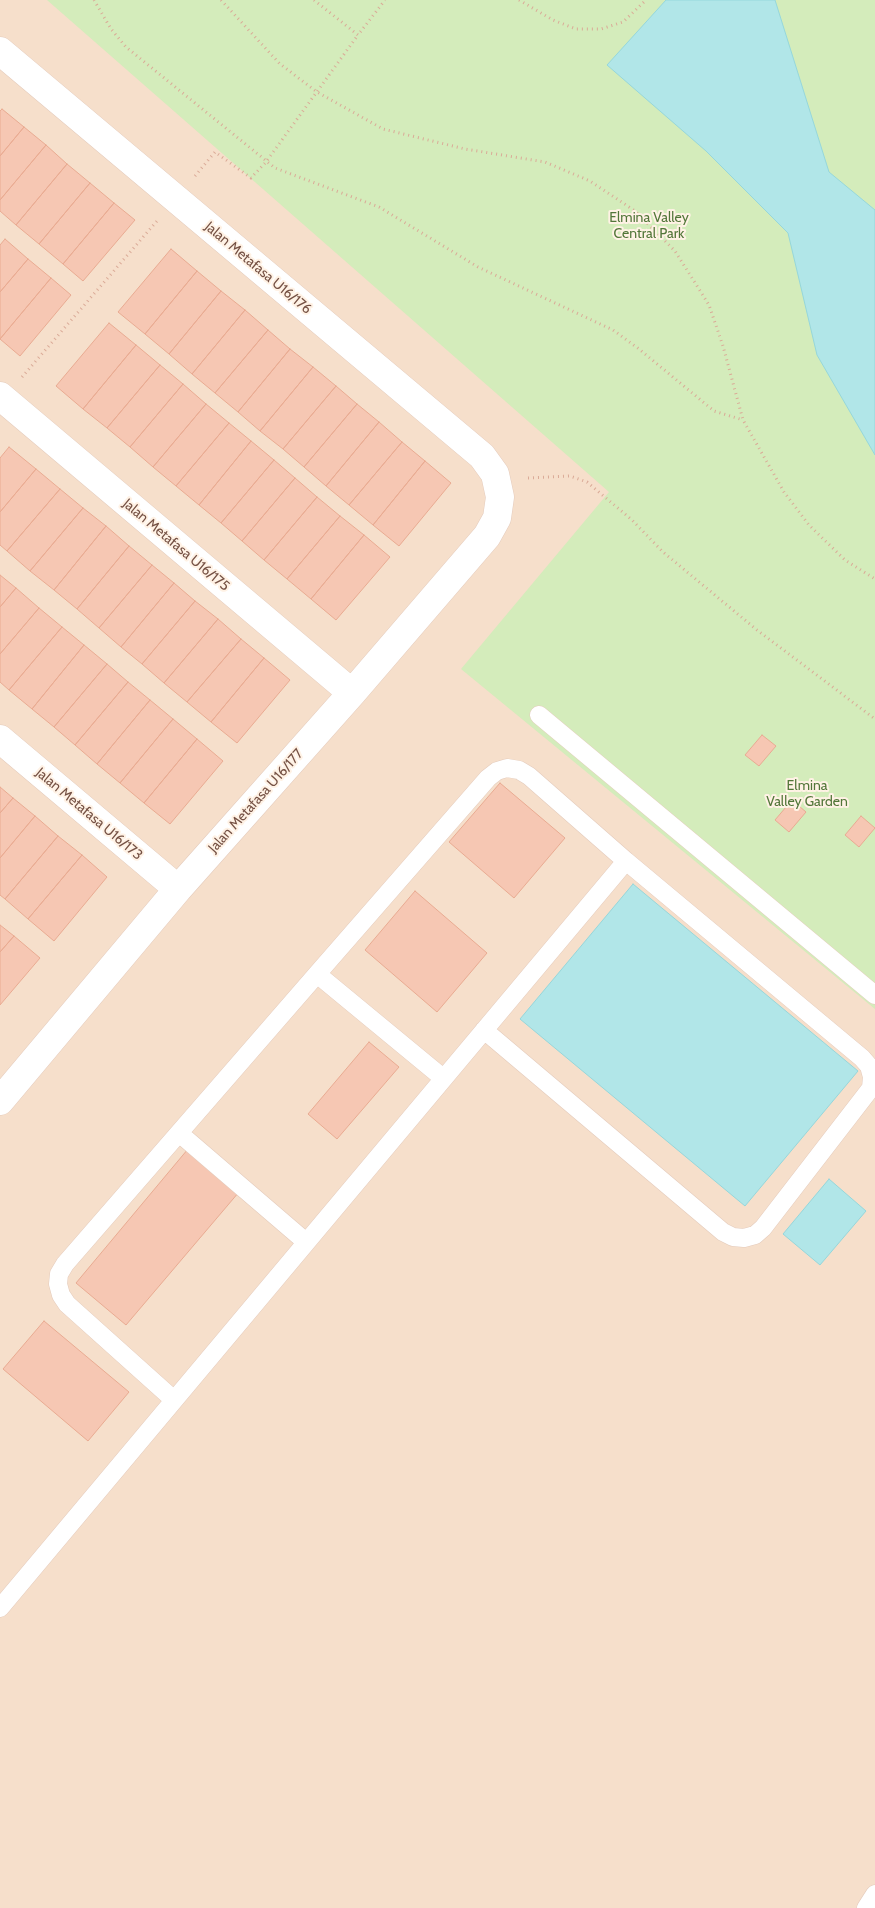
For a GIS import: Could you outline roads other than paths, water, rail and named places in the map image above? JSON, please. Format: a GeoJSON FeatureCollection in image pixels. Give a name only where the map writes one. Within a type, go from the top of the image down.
{"type":"FeatureCollection","features":[{"type":"Feature","properties":{"kind":"street","name":"Jalan Metafasa U16/176"},"geometry":{"type":"LineString","coordinates":[[0,50],[482,456],[495,474],[500,497]]}},
{"type":"Feature","properties":{"kind":"street","name":"Jalan Metafasa U16/175"},"geometry":{"type":"LineString","coordinates":[[2,398],[352,693]]}},
{"type":"Feature","properties":{"kind":"street","name":"Jalan Metafasa U16/177"},"geometry":{"type":"LineString","coordinates":[[3,1092],[487,536],[497,518],[500,497]]}},
{"type":"Feature","properties":{"kind":"street","name":"Jalan Metafasa U16/173"},"geometry":{"type":"LineString","coordinates":[[0,739],[178,889]]}},
{"type":"Feature","properties":{"kind":"lane"},"geometry":{"type":"LineString","coordinates":[[539,715],[875,994]]}},
{"type":"Feature","properties":{"kind":"lane"},"geometry":{"type":"LineString","coordinates":[[174,1400],[67,1304],[61,1295],[58,1284],[59,1274],[64,1264],[488,778],[497,771],[508,768],[519,770],[529,776],[626,861],[862,1058],[869,1066],[872,1082],[866,1097],[763,1228],[755,1235],[744,1238],[733,1237],[723,1232],[484,1030]]}},
{"type":"Feature","properties":{"kind":"lane"},"geometry":{"type":"LineString","coordinates":[[0,1608],[626,861]]}},
{"type":"Feature","properties":{"kind":"lane"},"geometry":{"type":"LineString","coordinates":[[317,974],[444,1078]]}},
{"type":"Feature","properties":{"kind":"lane"},"geometry":{"type":"LineString","coordinates":[[179,1133],[306,1242]]}},
{"type":"Feature","properties":{"kind":"lane"},"geometry":{"type":"LineString","coordinates":[[866,1908],[875,1894]]}},
{"type":"Feature","properties":{"kind":"water"},"geometry":{"type":"Polygon","coordinates":[[[666,0],[775,0],[829,172],[875,210],[875,455],[817,355],[788,233],[706,151],[607,65],[666,0]]]}},
{"type":"Feature","properties":{"kind":"water"},"geometry":{"type":"Polygon","coordinates":[[[633,884],[858,1071],[745,1206],[520,1019],[633,884]]]}},
{"type":"Feature","properties":{"kind":"water"},"geometry":{"type":"Polygon","coordinates":[[[829,1179],[866,1211],[820,1265],[783,1234],[829,1179]]]}},
{"type":"Feature","properties":{"kind":"park label","name":"Elmina Valley Central Park"},"geometry":{"type":"Point","coordinates":[649,226]}},
{"type":"Feature","properties":{"kind":"park label","name":"Elmina Valley Garden"},"geometry":{"type":"Point","coordinates":[807,794]}}]}
